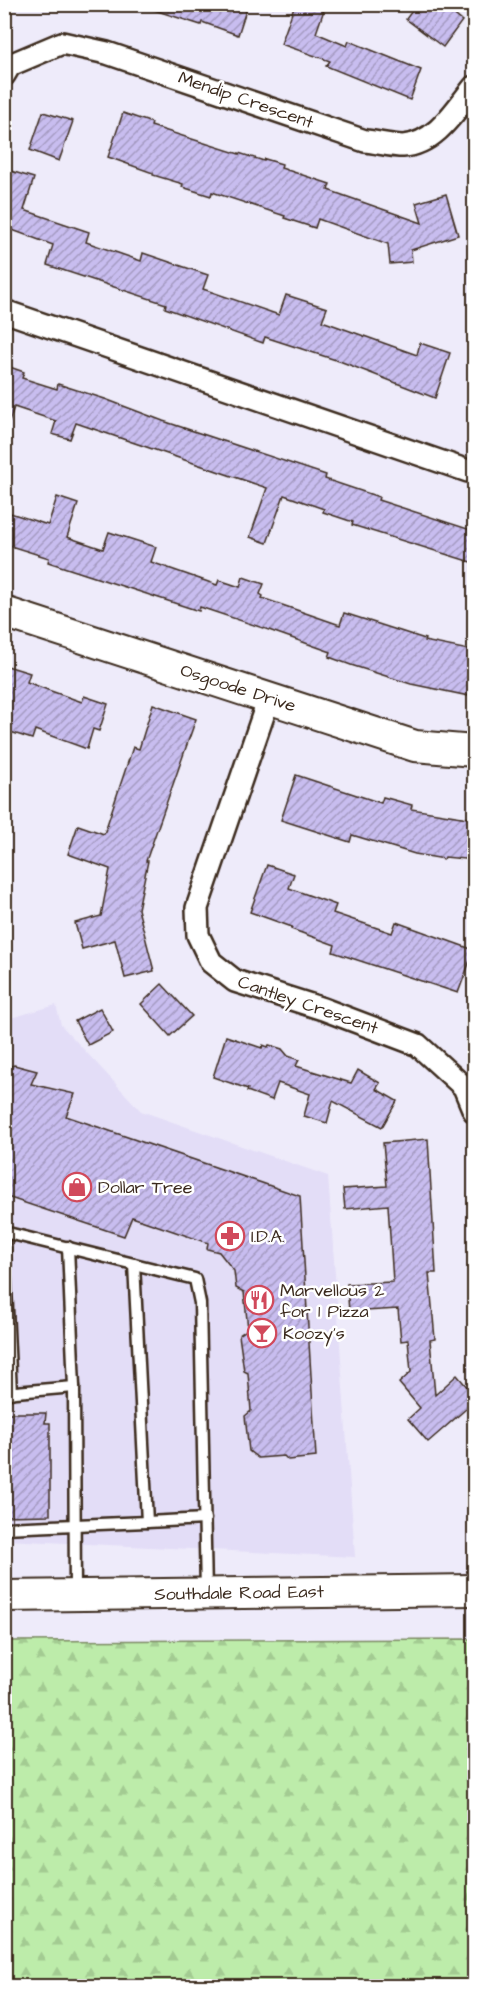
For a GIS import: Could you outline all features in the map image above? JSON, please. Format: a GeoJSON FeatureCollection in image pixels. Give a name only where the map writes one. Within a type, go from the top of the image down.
{"type":"FeatureCollection","features":[{"type":"Feature","properties":{"kind":"street","name":"Mendip Crescent"},"geometry":{"type":"LineString","coordinates":[[4,75],[9,65],[62,43],[107,52],[365,141],[404,146],[425,140],[441,128],[474,87]]}},
{"type":"Feature","properties":{"kind":"street"},"geometry":{"type":"LineString","coordinates":[[4,311],[474,472]]}},
{"type":"Feature","properties":{"kind":"street","name":"Osgoode Drive"},"geometry":{"type":"LineString","coordinates":[[4,612],[414,746],[474,751]]}},
{"type":"Feature","properties":{"kind":"street","name":"Cantley Crescent"},"geometry":{"type":"LineString","coordinates":[[269,698],[197,908],[198,935],[211,962],[235,981],[323,1009],[418,1045],[465,1087],[474,1111]]}},
{"type":"Feature","properties":{"kind":"street","name":"Southdale Road East"},"geometry":{"type":"LineString","coordinates":[[4,1596],[474,1590]]}},
{"type":"Feature","properties":{"kind":"lane"},"geometry":{"type":"LineString","coordinates":[[4,1232],[195,1280],[200,1303],[206,1593]]}},
{"type":"Feature","properties":{"kind":"lane"},"geometry":{"type":"LineString","coordinates":[[4,1244],[8,1393],[74,1387]]}},
{"type":"Feature","properties":{"kind":"lane"},"geometry":{"type":"LineString","coordinates":[[68,1247],[74,1387],[75,1595]]}},
{"type":"Feature","properties":{"kind":"lane"},"geometry":{"type":"LineString","coordinates":[[134,1264],[147,1522]]}},
{"type":"Feature","properties":{"kind":"lane"},"geometry":{"type":"LineString","coordinates":[[4,1528],[206,1519]]}},
{"type":"Feature","properties":{"kind":"shaded area"},"geometry":{"type":"Polygon","coordinates":[[[56,1005],[61,1025],[141,1111],[328,1176],[355,1557],[5,1540],[4,1020],[56,1005]]]}},
{"type":"Feature","properties":{"kind":"green space"},"geometry":{"type":"Polygon","coordinates":[[[474,1639],[474,1986],[5,1986],[5,1641],[474,1639]]]}},
{"type":"Feature","properties":{"kind":"building"},"geometry":{"type":"Polygon","coordinates":[[[149,4],[248,4],[238,35],[202,22],[201,25],[148,8],[149,4]]]}},
{"type":"Feature","properties":{"kind":"building"},"geometry":{"type":"Polygon","coordinates":[[[295,4],[307,4],[324,10],[316,33],[347,46],[349,41],[421,70],[410,100],[326,66],[330,61],[281,44],[295,4]]]}},
{"type":"Feature","properties":{"kind":"building"},"geometry":{"type":"Polygon","coordinates":[[[417,4],[441,4],[462,21],[443,47],[406,19],[417,4]]]}},
{"type":"Feature","properties":{"kind":"building"},"geometry":{"type":"Polygon","coordinates":[[[43,112],[73,121],[59,161],[30,150],[43,112]]]}},
{"type":"Feature","properties":{"kind":"building"},"geometry":{"type":"Polygon","coordinates":[[[123,113],[152,123],[151,126],[239,154],[282,164],[281,168],[330,184],[328,190],[422,223],[416,203],[446,194],[458,235],[411,250],[412,262],[390,264],[388,244],[318,219],[315,228],[212,192],[211,196],[182,187],[183,184],[108,157],[123,113]]]}},
{"type":"Feature","properties":{"kind":"building"},"geometry":{"type":"Polygon","coordinates":[[[4,169],[34,178],[24,210],[89,232],[86,242],[141,261],[143,253],[208,275],[203,289],[279,315],[286,295],[327,308],[322,321],[417,355],[420,343],[450,353],[435,398],[342,362],[265,337],[263,343],[165,308],[166,304],[47,265],[53,245],[4,227],[4,169]]]}},
{"type":"Feature","properties":{"kind":"building"},"geometry":{"type":"Polygon","coordinates":[[[4,365],[24,372],[22,378],[57,389],[58,384],[105,399],[163,421],[326,475],[325,479],[379,497],[378,500],[474,531],[474,563],[352,525],[353,522],[323,512],[324,509],[284,495],[267,543],[250,537],[267,488],[76,423],[70,439],[52,434],[56,421],[14,407],[9,422],[4,421],[4,365]]]}},
{"type":"Feature","properties":{"kind":"building"},"geometry":{"type":"Polygon","coordinates":[[[57,497],[78,504],[67,537],[103,549],[109,532],[156,547],[151,562],[217,585],[219,580],[240,587],[243,577],[264,584],[260,594],[262,598],[340,625],[344,613],[425,639],[424,641],[474,651],[474,671],[469,696],[411,684],[351,665],[329,657],[331,652],[266,629],[200,607],[199,611],[88,575],[48,562],[49,558],[4,544],[4,511],[48,525],[57,497]]]}},
{"type":"Feature","properties":{"kind":"building"},"geometry":{"type":"Polygon","coordinates":[[[4,665],[30,673],[27,682],[48,690],[82,702],[84,696],[108,704],[99,731],[93,729],[87,749],[35,730],[32,739],[4,730],[4,665]]]}},
{"type":"Feature","properties":{"kind":"building"},"geometry":{"type":"Polygon","coordinates":[[[153,704],[196,719],[146,861],[148,861],[138,909],[154,971],[125,978],[115,940],[82,949],[75,923],[101,916],[110,869],[68,854],[78,825],[104,834],[133,747],[139,749],[153,704]]]}},
{"type":"Feature","properties":{"kind":"building"},"geometry":{"type":"Polygon","coordinates":[[[296,775],[381,803],[383,797],[412,805],[411,809],[474,819],[474,860],[445,857],[444,859],[415,854],[352,835],[350,842],[281,820],[296,775]]]}},
{"type":"Feature","properties":{"kind":"building"},"geometry":{"type":"Polygon","coordinates":[[[267,865],[294,874],[289,888],[336,905],[333,913],[392,933],[396,922],[474,950],[458,993],[333,952],[335,945],[250,912],[267,865]]]}},
{"type":"Feature","properties":{"kind":"building"},"geometry":{"type":"Polygon","coordinates":[[[162,984],[192,1016],[170,1036],[141,1004],[162,984]]]}},
{"type":"Feature","properties":{"kind":"building"},"geometry":{"type":"Polygon","coordinates":[[[100,1008],[113,1032],[88,1045],[75,1021],[100,1008]]]}},
{"type":"Feature","properties":{"kind":"building"},"geometry":{"type":"Polygon","coordinates":[[[226,1036],[262,1048],[263,1045],[268,1047],[269,1045],[282,1049],[288,1056],[299,1060],[296,1066],[351,1083],[358,1070],[380,1083],[376,1089],[397,1101],[382,1127],[333,1101],[327,1123],[304,1116],[310,1094],[278,1083],[272,1100],[213,1077],[226,1036]]]}},
{"type":"Feature","properties":{"kind":"building"},"geometry":{"type":"Polygon","coordinates":[[[14,1065],[37,1071],[31,1084],[75,1094],[66,1116],[300,1196],[316,1457],[288,1460],[284,1456],[258,1458],[249,1451],[245,1416],[251,1411],[248,1373],[244,1371],[239,1335],[248,1329],[244,1292],[236,1288],[234,1271],[219,1252],[207,1249],[208,1243],[132,1217],[124,1236],[4,1196],[4,1068],[14,1065]]]}},
{"type":"Feature","properties":{"kind":"building"},"geometry":{"type":"Polygon","coordinates":[[[428,1139],[436,1273],[429,1273],[435,1339],[430,1340],[435,1395],[457,1375],[474,1395],[474,1402],[428,1442],[408,1419],[420,1408],[399,1383],[411,1372],[408,1340],[401,1341],[398,1309],[349,1312],[347,1284],[393,1282],[388,1205],[345,1209],[343,1189],[387,1186],[383,1143],[428,1139]]]}},
{"type":"Feature","properties":{"kind":"building"},"geometry":{"type":"Polygon","coordinates":[[[4,1413],[46,1413],[45,1423],[50,1423],[50,1515],[4,1516],[4,1413]]]}},
{"type":"Feature","properties":{"kind":"place","name":"Dollar Tree"},"geometry":{"type":"Point","coordinates":[77,1187]}},
{"type":"Feature","properties":{"kind":"place","name":"I.D.A."},"geometry":{"type":"Point","coordinates":[230,1236]}},
{"type":"Feature","properties":{"kind":"place","name":"Marvellous 2 for 1 Pizza"},"geometry":{"type":"Point","coordinates":[259,1300]}},
{"type":"Feature","properties":{"kind":"place","name":"Koozy's"},"geometry":{"type":"Point","coordinates":[262,1333]}}]}
